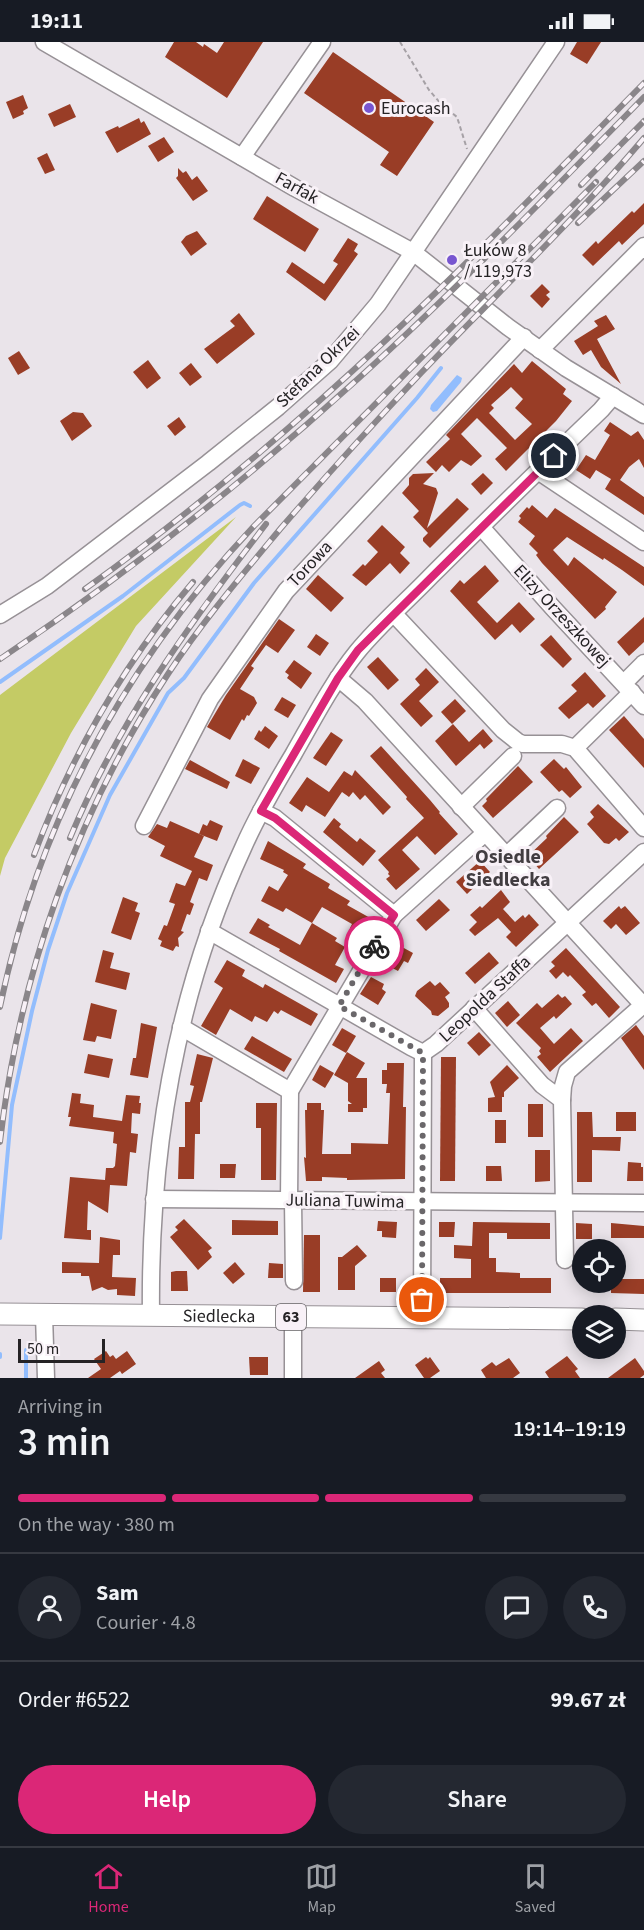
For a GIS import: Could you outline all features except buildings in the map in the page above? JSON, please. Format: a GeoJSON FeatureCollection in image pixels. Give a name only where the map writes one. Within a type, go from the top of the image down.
{"type":"FeatureCollection","features":[{"type":"Feature","properties":{"kind":"main road","name":"Siedlecka"},"geometry":{"type":"LineString","coordinates":[[0,1314],[572,1319]]}},
{"type":"Feature","properties":{"kind":"main road"},"geometry":{"type":"LineString","coordinates":[[626,1319],[644,1320]]}},
{"type":"Feature","properties":{"kind":"street","name":"Farfak"},"geometry":{"type":"LineString","coordinates":[[44,42],[243,158],[413,252],[540,350],[644,415]]}},
{"type":"Feature","properties":{"kind":"street"},"geometry":{"type":"LineString","coordinates":[[243,158],[322,42]]}},
{"type":"Feature","properties":{"kind":"street","name":"Stefana Okrzei"},"geometry":{"type":"LineString","coordinates":[[0,615],[47,586],[278,407],[330,361],[378,304],[556,42]]}},
{"type":"Feature","properties":{"kind":"street"},"geometry":{"type":"LineString","coordinates":[[540,350],[644,246]]}},
{"type":"Feature","properties":{"kind":"street","name":"Torowa"},"geometry":{"type":"LineString","coordinates":[[144,826],[210,699],[286,591],[524,337]]}},
{"type":"Feature","properties":{"kind":"street"},"geometry":{"type":"LineString","coordinates":[[151,1316],[154,1199],[164,1106],[181,1027],[209,931],[228,882],[261,811],[338,678],[358,650],[613,396]]}},
{"type":"Feature","properties":{"kind":"street"},"geometry":{"type":"LineString","coordinates":[[538,471],[644,542]]}},
{"type":"Feature","properties":{"kind":"street","name":"Elizy Orzeszkowej"},"geometry":{"type":"LineString","coordinates":[[481,527],[644,706]]}},
{"type":"Feature","properties":{"kind":"street"},"geometry":{"type":"LineString","coordinates":[[394,614],[503,730],[518,742],[562,744],[575,748],[644,828]]}},
{"type":"Feature","properties":{"kind":"street"},"geometry":{"type":"LineString","coordinates":[[575,748],[628,688],[644,663]]}},
{"type":"Feature","properties":{"kind":"street"},"geometry":{"type":"LineString","coordinates":[[338,678],[365,701],[643,1006],[567,1072],[562,1086],[565,1260]]}},
{"type":"Feature","properties":{"kind":"street"},"geometry":{"type":"LineString","coordinates":[[461,807],[513,756]]}},
{"type":"Feature","properties":{"kind":"street"},"geometry":{"type":"LineString","coordinates":[[506,856],[558,808]]}},
{"type":"Feature","properties":{"kind":"street"},"geometry":{"type":"LineString","coordinates":[[261,811],[275,818],[394,915]]}},
{"type":"Feature","properties":{"kind":"street"},"geometry":{"type":"LineString","coordinates":[[294,1281],[290,1091],[394,915],[485,832]]}},
{"type":"Feature","properties":{"kind":"street","name":"Leopolda Staffa"},"geometry":{"type":"LineString","coordinates":[[209,931],[423,1053],[436,1044],[644,852]]}},
{"type":"Feature","properties":{"kind":"street"},"geometry":{"type":"LineString","coordinates":[[474,1008],[542,1085],[562,1100]]}},
{"type":"Feature","properties":{"kind":"street"},"geometry":{"type":"LineString","coordinates":[[181,1027],[290,1091]]}},
{"type":"Feature","properties":{"kind":"street"},"geometry":{"type":"LineString","coordinates":[[422,1318],[423,1053]]}},
{"type":"Feature","properties":{"kind":"street","name":"Juliana Tuwima"},"geometry":{"type":"LineString","coordinates":[[154,1199],[644,1203]]}},
{"type":"Feature","properties":{"kind":"street"},"geometry":{"type":"LineString","coordinates":[[44,1315],[46,1378]]}},
{"type":"Feature","properties":{"kind":"street"},"geometry":{"type":"LineString","coordinates":[[293,1317],[293,1378]]}},
{"type":"Feature","properties":{"kind":"path"},"geometry":{"type":"LineString","coordinates":[[400,42],[429,90],[457,117],[468,151],[475,161]]}},
{"type":"Feature","properties":{"kind":"green space"},"geometry":{"type":"Polygon","coordinates":[[[236,517],[136,626],[71,733],[5,858],[0,876],[0,695],[236,517]]]}},
{"type":"Feature","properties":{"kind":"water"},"geometry":{"type":"Polygon","coordinates":[[[457,375],[462,378],[461,382],[437,411],[433,412],[430,409],[431,405],[457,375]]]}},
{"type":"Feature","properties":{"kind":"waterway"},"geometry":{"type":"LineString","coordinates":[[0,1238],[12,1105],[32,1011],[48,950],[67,893],[110,795],[168,693],[184,678],[254,583],[441,368]]}},
{"type":"Feature","properties":{"kind":"waterway"},"geometry":{"type":"LineString","coordinates":[[0,682],[123,596],[240,505],[244,503],[250,506]]}},
{"type":"Feature","properties":{"kind":"waterway"},"geometry":{"type":"LineString","coordinates":[[26,1350],[26,1378]]}},
{"type":"Feature","properties":{"kind":"railway"},"geometry":{"type":"LineString","coordinates":[[85,589],[202,500],[350,373],[452,277],[644,83]]}},
{"type":"Feature","properties":{"kind":"railway"},"geometry":{"type":"LineString","coordinates":[[0,659],[140,560],[274,453],[397,343],[644,97]]}},
{"type":"Feature","properties":{"kind":"railway"},"geometry":{"type":"LineString","coordinates":[[581,185],[644,121]]}},
{"type":"Feature","properties":{"kind":"railway"},"geometry":{"type":"LineString","coordinates":[[0,1142],[21,1018],[37,957],[57,898],[79,840],[106,783],[135,727],[168,674],[223,599],[315,489],[421,373],[590,199],[644,138]]}},
{"type":"Feature","properties":{"kind":"railway"},"geometry":{"type":"LineString","coordinates":[[578,223],[644,161]]}},
{"type":"Feature","properties":{"kind":"railway"},"geometry":{"type":"LineString","coordinates":[[0,1007],[17,939],[38,873],[63,810],[93,748],[127,690],[165,633],[208,578],[254,526],[596,182]]}},
{"type":"Feature","properties":{"kind":"railway"},"geometry":{"type":"LineString","coordinates":[[70,838],[89,795],[133,714],[183,636],[266,524]]}},
{"type":"Feature","properties":{"kind":"railway"},"geometry":{"type":"LineString","coordinates":[[34,855],[65,782],[101,712],[144,645],[193,582]]}},
{"type":"Feature","properties":{"kind":"way so far"},"geometry":{"type":"LineString","coordinates":[[374,946],[339,1006],[423,1053],[422,1300]]}},
{"type":"Feature","properties":{"kind":"place","name":"Eurocash"},"geometry":{"type":"Point","coordinates":[369,108]}},
{"type":"Feature","properties":{"kind":"place","name":"Łuków 8 / 119,973"},"geometry":{"type":"Point","coordinates":[452,260]}},
{"type":"Feature","properties":{"kind":"district","name":"Osiedle Siedlecka"},"geometry":{"type":"Point","coordinates":[508,868]}},
{"type":"Feature","properties":{"kind":"route"},"geometry":{"type":"LineString","coordinates":[[374,946],[394,915],[275,818],[261,811],[338,678],[358,650],[554,456]]}}]}
